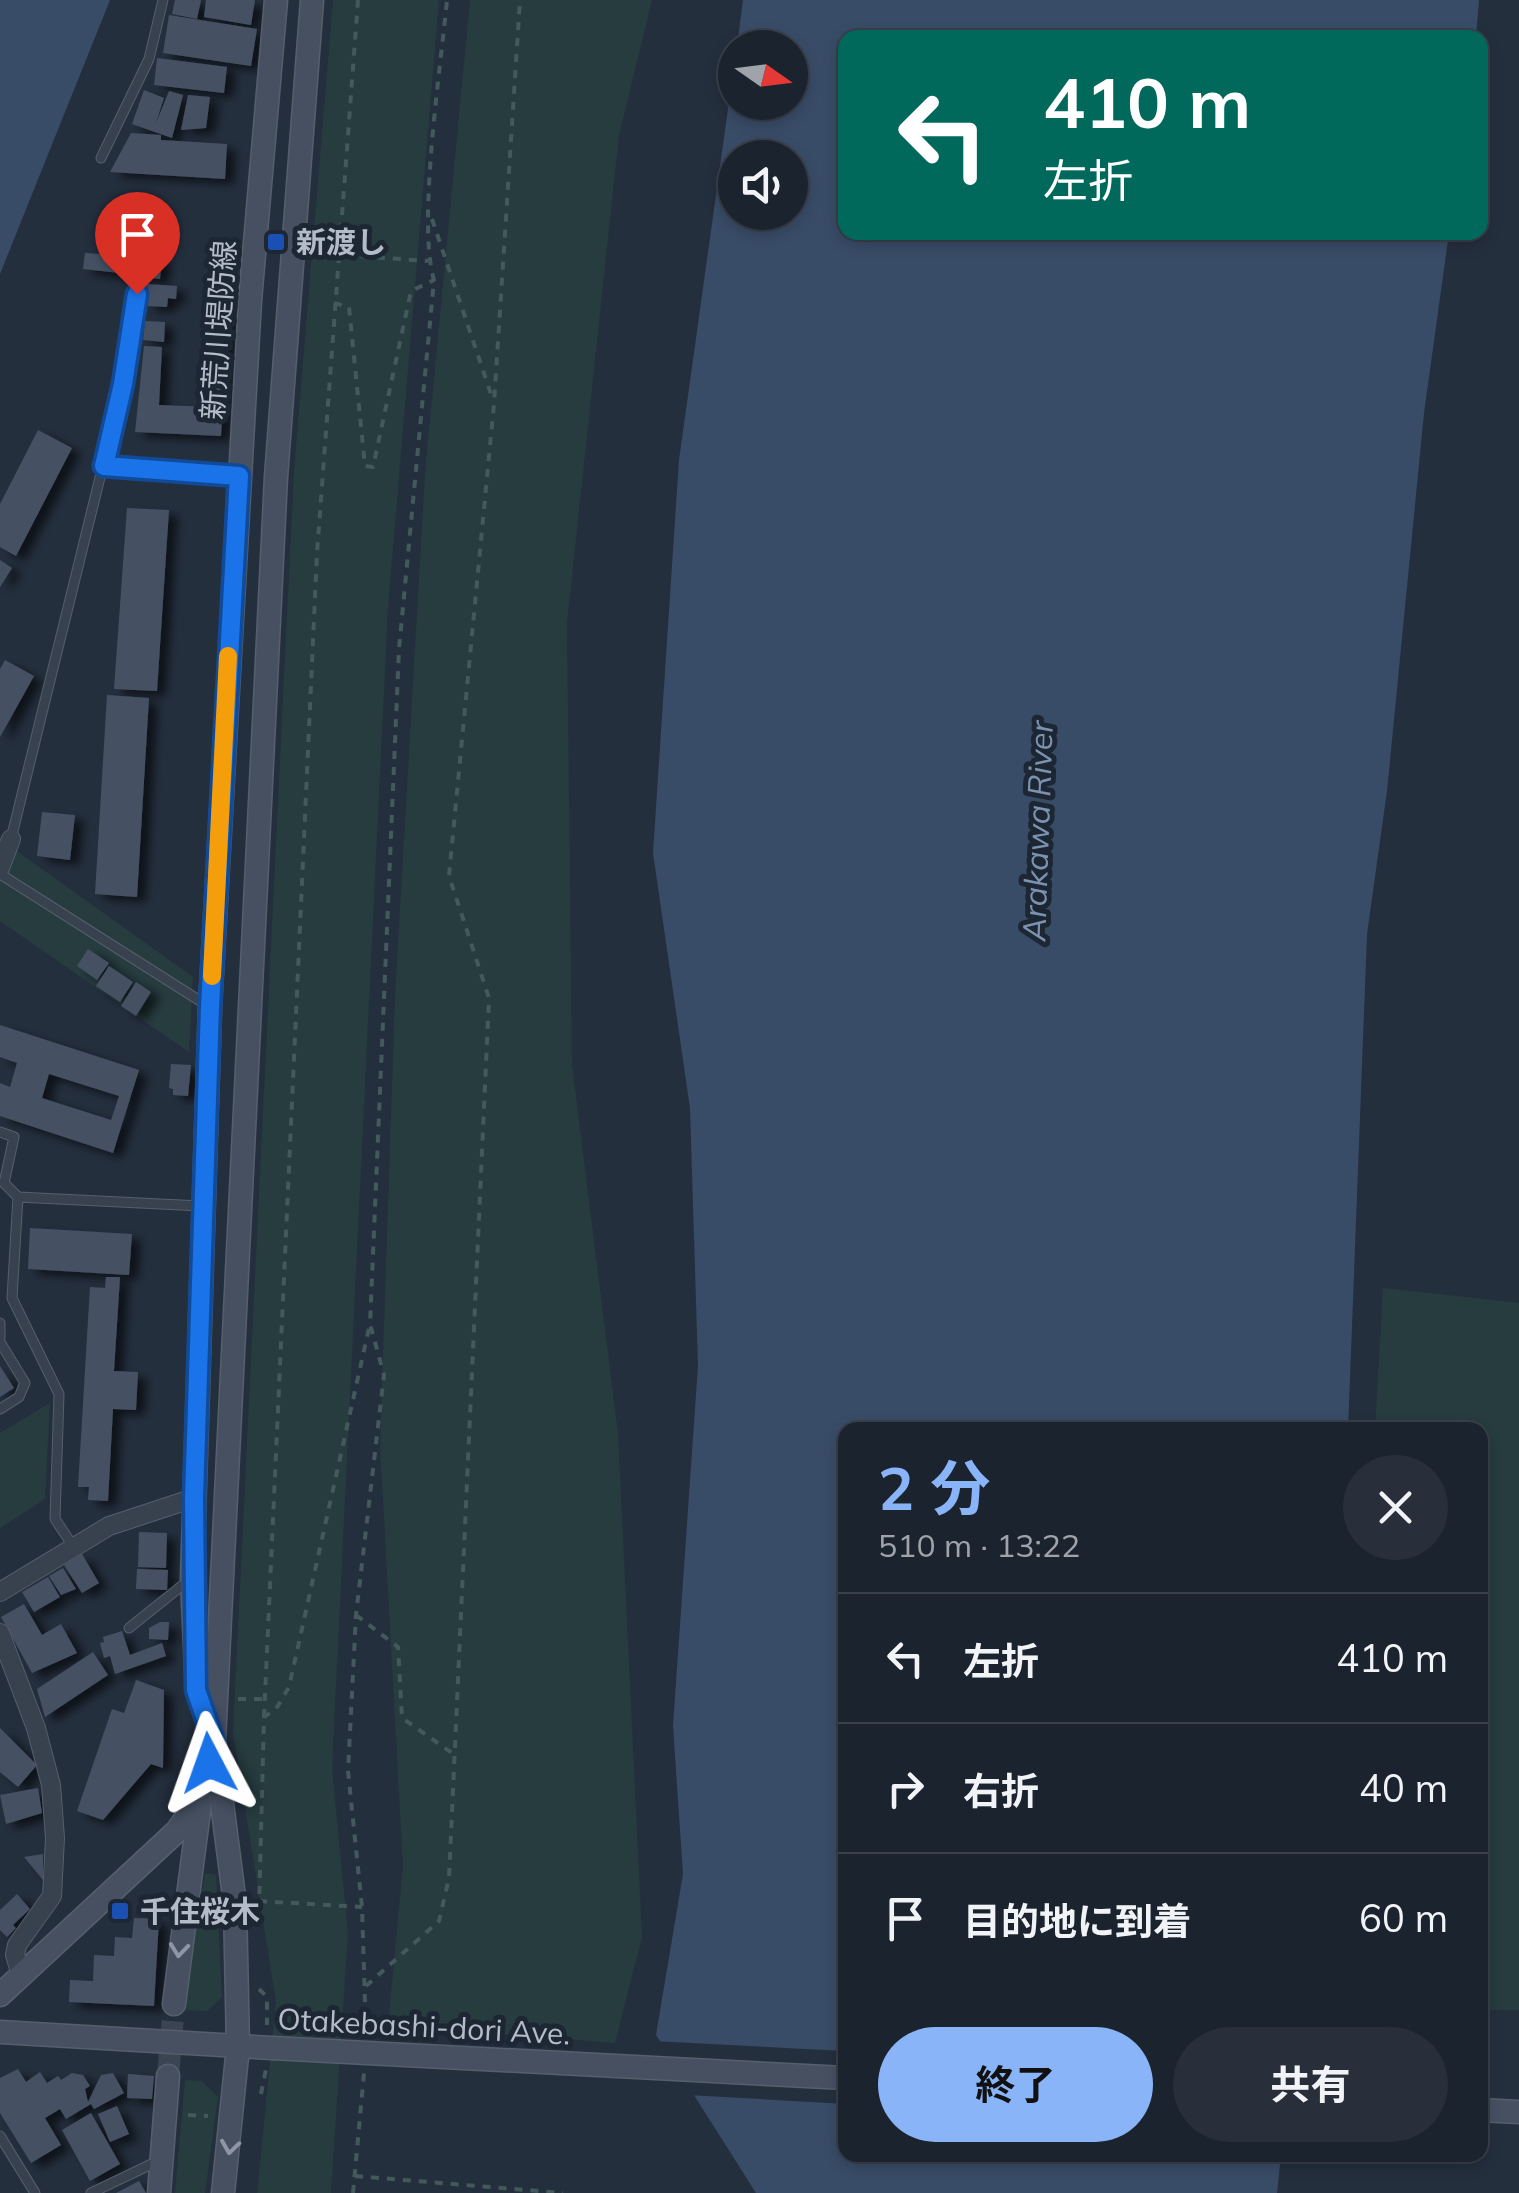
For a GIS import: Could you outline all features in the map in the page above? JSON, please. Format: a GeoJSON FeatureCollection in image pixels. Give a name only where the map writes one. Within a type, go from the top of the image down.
{"type":"FeatureCollection","features":[{"type":"Feature","properties":{"kind":"main road","name":"新荒川堤防線"},"geometry":{"type":"LineString","coordinates":[[214,1742],[196,1690],[192,1578],[210,1007],[239,476],[276,0]]}},
{"type":"Feature","properties":{"kind":"main road"},"geometry":{"type":"LineString","coordinates":[[223,2193],[238,2046],[234,1904],[214,1742],[276,477],[312,0]]}},
{"type":"Feature","properties":{"kind":"main road"},"geometry":{"type":"LineString","coordinates":[[174,2004],[186,1892],[214,1742]]}},
{"type":"Feature","properties":{"kind":"main road"},"geometry":{"type":"LineString","coordinates":[[0,1994],[177,1831],[204,1784]]}},
{"type":"Feature","properties":{"kind":"main road","name":"Otakebashi-dori Ave."},"geometry":{"type":"LineString","coordinates":[[0,2032],[838,2078]]}},
{"type":"Feature","properties":{"kind":"main road"},"geometry":{"type":"LineString","coordinates":[[159,2193],[168,2076]]}},
{"type":"Feature","properties":{"kind":"main road"},"geometry":{"type":"LineString","coordinates":[[1488,2110],[1519,2112]]}},
{"type":"Feature","properties":{"kind":"street"},"geometry":{"type":"LineString","coordinates":[[0,871],[12,839]]}},
{"type":"Feature","properties":{"kind":"street"},"geometry":{"type":"LineString","coordinates":[[0,1592],[109,1526],[194,1498]]}},
{"type":"Feature","properties":{"kind":"street"},"geometry":{"type":"LineString","coordinates":[[0,1633],[36,1728],[51,1785],[55,1838],[52,1896],[16,1945],[14,1955],[21,1975]]}},
{"type":"Feature","properties":{"kind":"lane"},"geometry":{"type":"LineString","coordinates":[[102,158],[149,59],[163,0]]}},
{"type":"Feature","properties":{"kind":"lane"},"geometry":{"type":"LineString","coordinates":[[12,839],[123,384],[137,294]]}},
{"type":"Feature","properties":{"kind":"lane"},"geometry":{"type":"LineString","coordinates":[[104,466],[239,476]]}},
{"type":"Feature","properties":{"kind":"lane"},"geometry":{"type":"LineString","coordinates":[[0,871],[210,1007]]}},
{"type":"Feature","properties":{"kind":"lane"},"geometry":{"type":"LineString","coordinates":[[0,1132],[14,1137],[4,1182],[18,1197],[204,1206]]}},
{"type":"Feature","properties":{"kind":"lane"},"geometry":{"type":"LineString","coordinates":[[18,1197],[12,1298],[59,1394],[55,1519],[73,1546]]}},
{"type":"Feature","properties":{"kind":"lane"},"geometry":{"type":"LineString","coordinates":[[0,1323],[0,1340],[24,1383],[20,1397],[0,1409]]}},
{"type":"Feature","properties":{"kind":"lane"},"geometry":{"type":"LineString","coordinates":[[129,1628],[192,1578]]}},
{"type":"Feature","properties":{"kind":"lane"},"geometry":{"type":"LineString","coordinates":[[0,2136],[35,2193]]}},
{"type":"Feature","properties":{"kind":"lane"},"geometry":{"type":"LineString","coordinates":[[91,2193],[160,2160]]}},
{"type":"Feature","properties":{"kind":"path"},"geometry":{"type":"LineString","coordinates":[[259,1918],[264,1717],[316,588],[358,0]]}},
{"type":"Feature","properties":{"kind":"path"},"geometry":{"type":"LineString","coordinates":[[264,1717],[276,1709],[289,1687],[370,1324],[399,649],[434,280],[429,261],[430,216],[448,0]]}},
{"type":"Feature","properties":{"kind":"path"},"geometry":{"type":"LineString","coordinates":[[366,1986],[438,1921],[449,1878],[489,998],[449,876],[494,404],[520,0]]}},
{"type":"Feature","properties":{"kind":"path"},"geometry":{"type":"LineString","coordinates":[[430,216],[494,404]]}},
{"type":"Feature","properties":{"kind":"path"},"geometry":{"type":"LineString","coordinates":[[303,253],[339,252],[429,261]]}},
{"type":"Feature","properties":{"kind":"path"},"geometry":{"type":"LineString","coordinates":[[334,303],[348,307],[365,466],[373,466],[411,291],[434,280]]}},
{"type":"Feature","properties":{"kind":"path"},"geometry":{"type":"LineString","coordinates":[[365,2044],[362,1907],[348,1771],[356,1615],[384,1376],[370,1324]]}},
{"type":"Feature","properties":{"kind":"path"},"geometry":{"type":"LineString","coordinates":[[356,1615],[398,1648],[402,1718],[455,1755]]}},
{"type":"Feature","properties":{"kind":"path"},"geometry":{"type":"LineString","coordinates":[[227,1698],[266,1699]]}},
{"type":"Feature","properties":{"kind":"path"},"geometry":{"type":"LineString","coordinates":[[259,1901],[362,1907]]}},
{"type":"Feature","properties":{"kind":"path"},"geometry":{"type":"LineString","coordinates":[[256,1986],[267,1997],[266,2025],[272,2048],[263,2072],[261,2094]]}},
{"type":"Feature","properties":{"kind":"path"},"geometry":{"type":"LineString","coordinates":[[353,2193],[364,2063]]}},
{"type":"Feature","properties":{"kind":"path"},"geometry":{"type":"LineString","coordinates":[[179,2122],[189,2114],[223,2118]]}},
{"type":"Feature","properties":{"kind":"path"},"geometry":{"type":"LineString","coordinates":[[356,2176],[563,2193]]}},
{"type":"Feature","properties":{"kind":"green space"},"geometry":{"type":"Polygon","coordinates":[[[333,0],[439,0],[388,608],[332,1769],[348,1933],[331,2193],[257,2193],[276,2002],[233,1732],[294,471],[333,0]]]}},
{"type":"Feature","properties":{"kind":"green space"},"geometry":{"type":"Polygon","coordinates":[[[470,0],[652,0],[619,135],[567,623],[572,1064],[618,1433],[642,1937],[615,2043],[388,2025],[403,1866],[380,1445],[395,996],[425,473],[470,0]]]}},
{"type":"Feature","properties":{"kind":"green space"},"geometry":{"type":"Polygon","coordinates":[[[0,839],[193,977],[189,1052],[0,921],[0,839]]]}},
{"type":"Feature","properties":{"kind":"green space"},"geometry":{"type":"Polygon","coordinates":[[[1383,1288],[1519,1303],[1519,2010],[1488,2010],[1488,1422],[1375,1422],[1383,1288]]]}},
{"type":"Feature","properties":{"kind":"green space"},"geometry":{"type":"Polygon","coordinates":[[[50,1403],[45,1499],[0,1528],[0,1433],[50,1403]]]}},
{"type":"Feature","properties":{"kind":"green space"},"geometry":{"type":"Polygon","coordinates":[[[205,1873],[216,1875],[222,1997],[207,2011],[183,2010],[205,1873]]]}},
{"type":"Feature","properties":{"kind":"green space"},"geometry":{"type":"Polygon","coordinates":[[[185,2080],[202,2081],[218,2097],[205,2193],[175,2193],[185,2080]]]}},
{"type":"Feature","properties":{"kind":"water"},"geometry":{"type":"Polygon","coordinates":[[[0,0],[110,0],[0,274],[0,0]]]}},
{"type":"Feature","properties":{"kind":"water","name":"Arakawa River"},"geometry":{"type":"Polygon","coordinates":[[[743,0],[1479,0],[1477,30],[838,30],[838,240],[1448,240],[1424,413],[1387,791],[1367,934],[1348,1422],[838,1422],[838,2162],[1280,2162],[1277,2193],[756,2193],[656,2035],[683,1874],[673,1726],[698,1366],[690,1108],[653,853],[679,460],[718,181],[718,230],[808,230],[808,140],[724,140],[726,120],[808,120],[808,30],[739,30],[743,0]]]}},
{"type":"Feature","properties":{"kind":"pier"},"geometry":{"type":"Polygon","coordinates":[[[654,2041],[838,2051],[838,2104],[688,2095],[654,2041]]]}},
{"type":"Feature","properties":{"kind":"building"},"geometry":{"type":"Polygon","coordinates":[[[175,0],[201,0],[197,19],[172,14],[175,0]]]}},
{"type":"Feature","properties":{"kind":"building"},"geometry":{"type":"Polygon","coordinates":[[[206,0],[255,0],[251,25],[204,17],[206,0]]]}},
{"type":"Feature","properties":{"kind":"building"},"geometry":{"type":"Polygon","coordinates":[[[169,15],[257,29],[251,66],[163,53],[169,15]]]}},
{"type":"Feature","properties":{"kind":"building"},"geometry":{"type":"Polygon","coordinates":[[[157,58],[227,67],[224,93],[154,85],[157,58]]]}},
{"type":"Feature","properties":{"kind":"building"},"geometry":{"type":"Polygon","coordinates":[[[144,90],[164,98],[156,123],[169,91],[183,95],[172,138],[132,124],[144,90]]]}},
{"type":"Feature","properties":{"kind":"building"},"geometry":{"type":"Polygon","coordinates":[[[188,95],[210,97],[206,128],[181,130],[188,95]]]}},
{"type":"Feature","properties":{"kind":"building"},"geometry":{"type":"Polygon","coordinates":[[[131,133],[161,135],[161,140],[227,144],[225,179],[110,172],[131,133]]]}},
{"type":"Feature","properties":{"kind":"building"},"geometry":{"type":"Polygon","coordinates":[[[85,253],[162,258],[160,279],[135,276],[136,265],[130,265],[129,274],[83,269],[85,253]]]}},
{"type":"Feature","properties":{"kind":"building"},"geometry":{"type":"Polygon","coordinates":[[[147,284],[177,286],[176,299],[168,298],[167,307],[146,306],[147,284]]]}},
{"type":"Feature","properties":{"kind":"building"},"geometry":{"type":"Polygon","coordinates":[[[217,309],[229,309],[221,436],[135,432],[144,346],[162,347],[159,405],[213,407],[215,372],[210,362],[217,309]]]}},
{"type":"Feature","properties":{"kind":"building"},"geometry":{"type":"Polygon","coordinates":[[[145,321],[165,322],[164,342],[143,340],[145,321]]]}},
{"type":"Feature","properties":{"kind":"building"},"geometry":{"type":"Polygon","coordinates":[[[38,430],[72,448],[16,556],[0,547],[0,504],[38,430]]]}},
{"type":"Feature","properties":{"kind":"building"},"geometry":{"type":"Polygon","coordinates":[[[127,508],[169,510],[157,691],[114,689],[127,508]]]}},
{"type":"Feature","properties":{"kind":"building"},"geometry":{"type":"Polygon","coordinates":[[[0,560],[12,568],[0,587],[0,560]]]}},
{"type":"Feature","properties":{"kind":"building"},"geometry":{"type":"Polygon","coordinates":[[[5,660],[34,676],[0,737],[0,669],[5,660]]]}},
{"type":"Feature","properties":{"kind":"building"},"geometry":{"type":"Polygon","coordinates":[[[107,695],[149,698],[137,897],[95,894],[107,695]]]}},
{"type":"Feature","properties":{"kind":"building"},"geometry":{"type":"Polygon","coordinates":[[[42,812],[75,815],[70,860],[37,856],[42,812]]]}},
{"type":"Feature","properties":{"kind":"building"},"geometry":{"type":"Polygon","coordinates":[[[88,949],[109,963],[97,980],[77,966],[88,949]]]}},
{"type":"Feature","properties":{"kind":"building"},"geometry":{"type":"Polygon","coordinates":[[[109,966],[133,982],[120,1002],[96,986],[109,966]]]}},
{"type":"Feature","properties":{"kind":"building"},"geometry":{"type":"Polygon","coordinates":[[[136,982],[151,992],[136,1016],[121,1006],[136,982]]]}},
{"type":"Feature","properties":{"kind":"building"},"geometry":{"type":"Polygon","coordinates":[[[0,1025],[139,1070],[113,1153],[0,1116],[0,1083],[10,1087],[17,1063],[0,1057],[0,1025]],[[49,1074],[42,1098],[111,1120],[119,1096],[49,1074]]]}},
{"type":"Feature","properties":{"kind":"building"},"geometry":{"type":"Polygon","coordinates":[[[171,1064],[191,1065],[188,1096],[173,1095],[169,1088],[171,1064]]]}},
{"type":"Feature","properties":{"kind":"building"},"geometry":{"type":"Polygon","coordinates":[[[30,1228],[132,1234],[129,1275],[28,1269],[30,1228]]]}},
{"type":"Feature","properties":{"kind":"building"},"geometry":{"type":"Polygon","coordinates":[[[106,1277],[120,1277],[114,1371],[138,1372],[136,1410],[113,1409],[108,1501],[88,1500],[89,1487],[78,1487],[90,1287],[105,1288],[106,1277]]]}},
{"type":"Feature","properties":{"kind":"building"},"geometry":{"type":"Polygon","coordinates":[[[0,1366],[14,1388],[0,1397],[0,1366]]]}},
{"type":"Feature","properties":{"kind":"building"},"geometry":{"type":"Polygon","coordinates":[[[139,1532],[167,1533],[166,1568],[138,1567],[139,1532]]]}},
{"type":"Feature","properties":{"kind":"building"},"geometry":{"type":"Polygon","coordinates":[[[82,1554],[99,1583],[82,1593],[64,1565],[82,1554]]]}},
{"type":"Feature","properties":{"kind":"building"},"geometry":{"type":"Polygon","coordinates":[[[63,1568],[76,1589],[61,1595],[49,1576],[63,1568]]]}},
{"type":"Feature","properties":{"kind":"building"},"geometry":{"type":"Polygon","coordinates":[[[137,1569],[168,1570],[167,1590],[136,1589],[137,1569]]]}},
{"type":"Feature","properties":{"kind":"building"},"geometry":{"type":"Polygon","coordinates":[[[48,1577],[60,1597],[34,1612],[22,1592],[48,1577]]]}},
{"type":"Feature","properties":{"kind":"building"},"geometry":{"type":"Polygon","coordinates":[[[24,1604],[42,1635],[61,1624],[77,1653],[32,1673],[1,1617],[24,1604]]]}},
{"type":"Feature","properties":{"kind":"building"},"geometry":{"type":"Polygon","coordinates":[[[169,1622],[168,1640],[149,1639],[149,1628],[169,1622]]]}},
{"type":"Feature","properties":{"kind":"building"},"geometry":{"type":"Polygon","coordinates":[[[122,1631],[130,1655],[162,1643],[166,1656],[115,1674],[110,1656],[104,1658],[100,1643],[104,1642],[103,1637],[122,1631]]]}},
{"type":"Feature","properties":{"kind":"building"},"geometry":{"type":"Polygon","coordinates":[[[93,1652],[108,1675],[45,1717],[37,1689],[93,1652]]]}},
{"type":"Feature","properties":{"kind":"building"},"geometry":{"type":"Polygon","coordinates":[[[136,1680],[164,1690],[163,1768],[151,1764],[103,1820],[77,1811],[112,1709],[124,1713],[136,1680]]]}},
{"type":"Feature","properties":{"kind":"building"},"geometry":{"type":"Polygon","coordinates":[[[0,1728],[37,1765],[18,1787],[0,1772],[0,1728]]]}},
{"type":"Feature","properties":{"kind":"building"},"geometry":{"type":"Polygon","coordinates":[[[38,1788],[42,1813],[6,1824],[0,1795],[38,1788]]]}},
{"type":"Feature","properties":{"kind":"building"},"geometry":{"type":"Polygon","coordinates":[[[43,1854],[43,1880],[24,1857],[43,1854]]]}},
{"type":"Feature","properties":{"kind":"building"},"geometry":{"type":"Polygon","coordinates":[[[17,1894],[30,1909],[7,1937],[0,1930],[0,1910],[17,1894]]]}},
{"type":"Feature","properties":{"kind":"building"},"geometry":{"type":"Polygon","coordinates":[[[134,1918],[159,1919],[154,2006],[69,2002],[70,1980],[93,1981],[94,1955],[114,1956],[115,1937],[132,1938],[134,1918]]]}},
{"type":"Feature","properties":{"kind":"building"},"geometry":{"type":"Polygon","coordinates":[[[18,2069],[26,2082],[40,2072],[47,2083],[58,2076],[61,2080],[72,2073],[83,2075],[90,2086],[85,2089],[88,2102],[101,2075],[113,2073],[124,2093],[94,2109],[91,2104],[66,2119],[60,2109],[45,2118],[61,2145],[31,2163],[0,2113],[0,2078],[18,2069]]]}},
{"type":"Feature","properties":{"kind":"building"},"geometry":{"type":"Polygon","coordinates":[[[128,2074],[154,2076],[152,2099],[127,2098],[128,2074]]]}},
{"type":"Feature","properties":{"kind":"building"},"geometry":{"type":"Polygon","coordinates":[[[117,2106],[129,2134],[110,2142],[98,2114],[117,2106]]]}},
{"type":"Feature","properties":{"kind":"building"},"geometry":{"type":"Polygon","coordinates":[[[91,2113],[120,2164],[90,2181],[62,2130],[91,2113]]]}},
{"type":"Feature","properties":{"kind":"building"},"geometry":{"type":"Polygon","coordinates":[[[139,2181],[146,2193],[116,2193],[139,2181]]]}},
{"type":"Feature","properties":{"kind":"tunnel"},"geometry":{"type":"LineString","coordinates":[[168,2076],[174,2004]]}},
{"type":"Feature","properties":{"kind":"slow traffic"},"geometry":{"type":"LineString","coordinates":[[212,976],[228,656]]}},
{"type":"Feature","properties":{"kind":"place","name":"新渡し"},"geometry":{"type":"Point","coordinates":[276,242]}},
{"type":"Feature","properties":{"kind":"place","name":"千住桜木"},"geometry":{"type":"Point","coordinates":[120,1911]}},
{"type":"Feature","properties":{"kind":"route"},"geometry":{"type":"LineString","coordinates":[[137,294],[123,384],[104,466],[239,476],[210,1007],[192,1578],[196,1690],[214,1742],[209,1763]]}}]}
